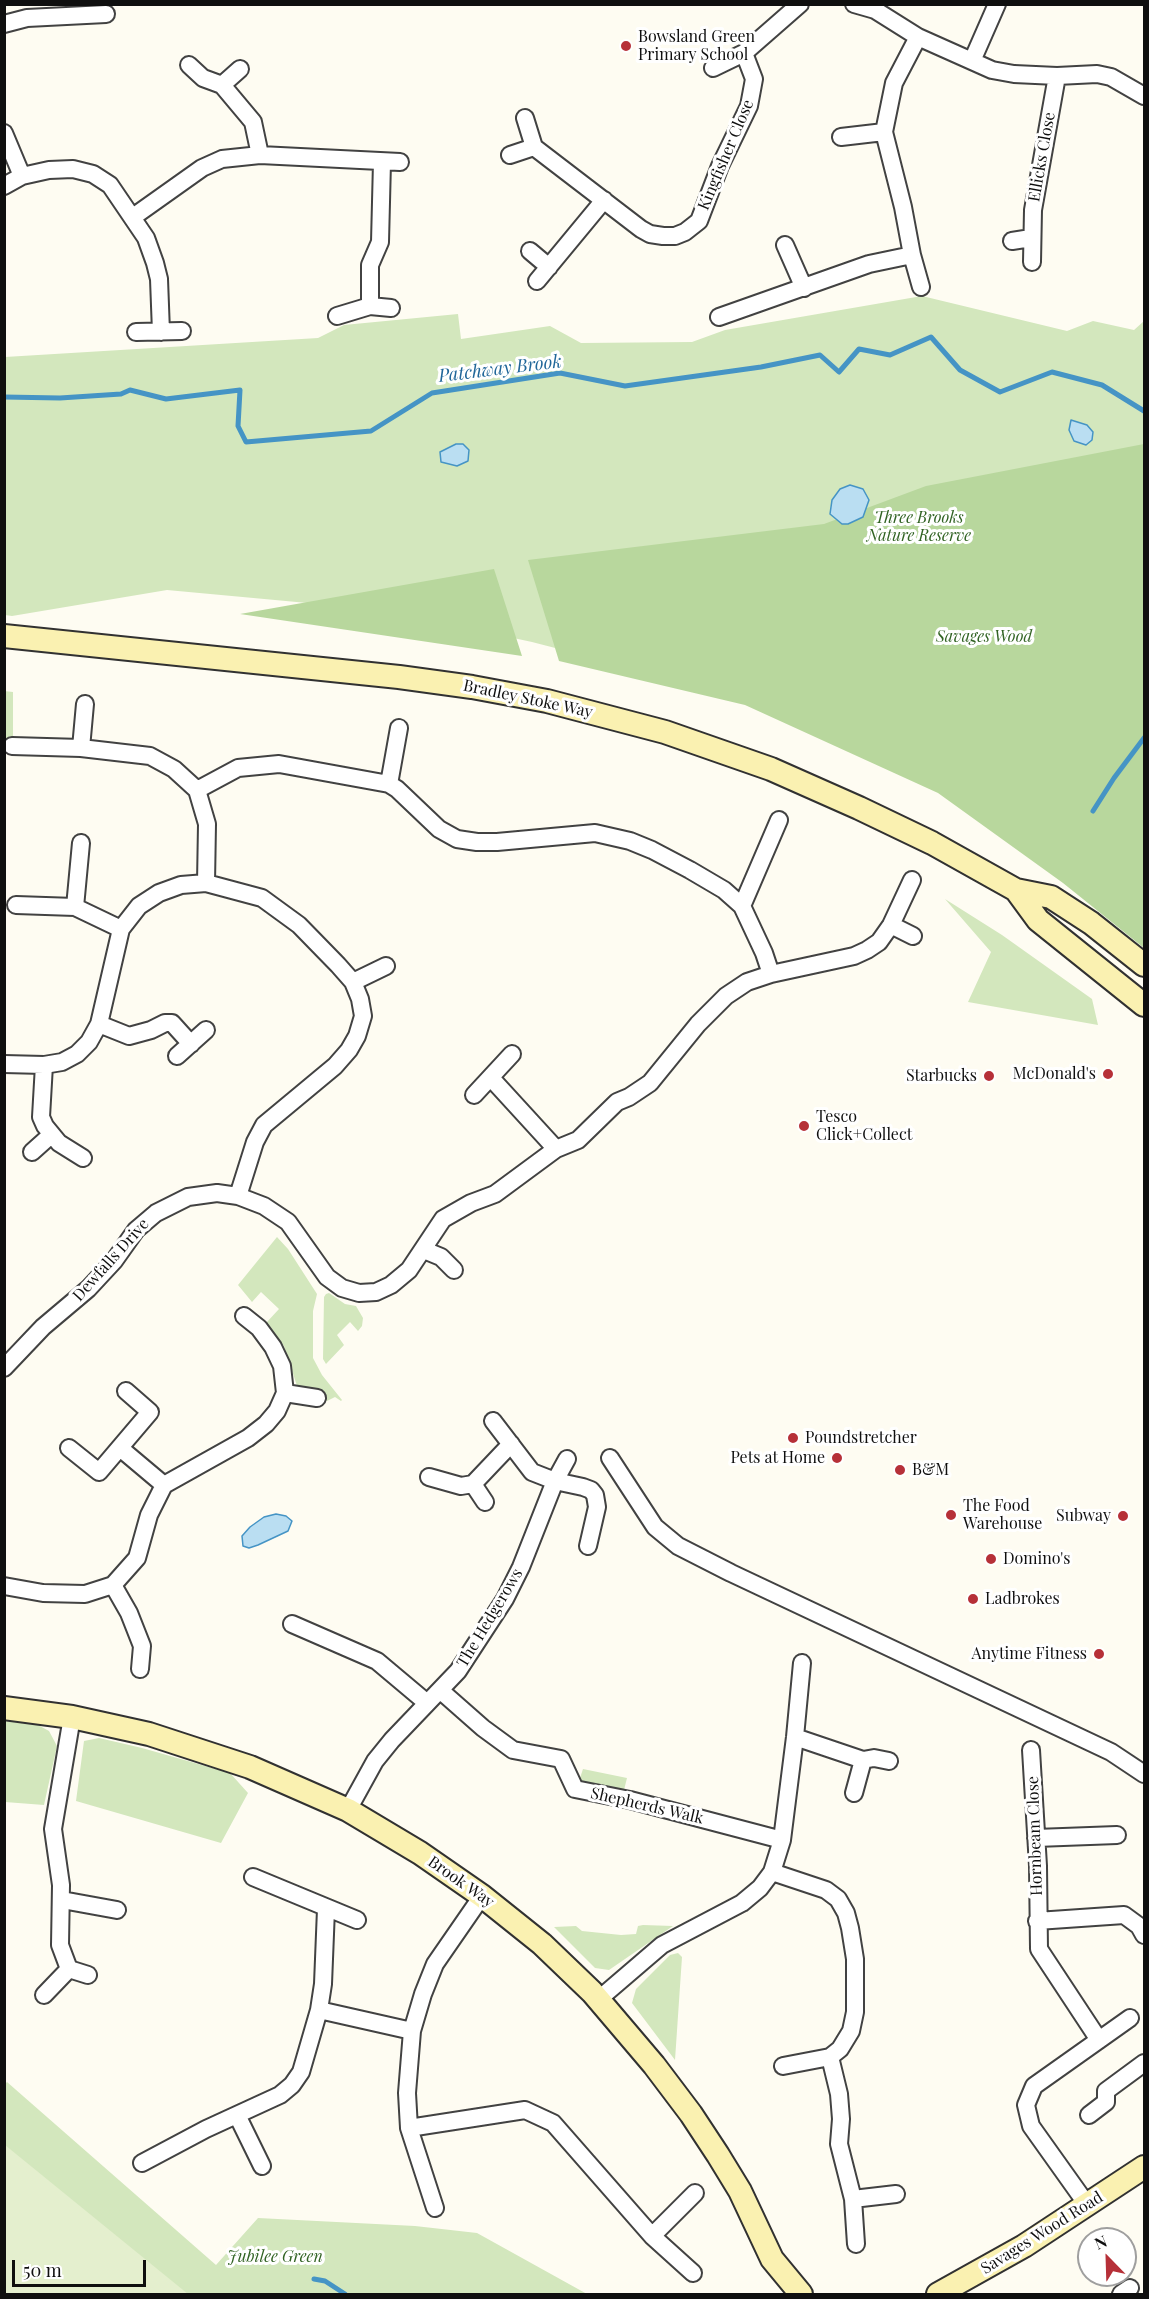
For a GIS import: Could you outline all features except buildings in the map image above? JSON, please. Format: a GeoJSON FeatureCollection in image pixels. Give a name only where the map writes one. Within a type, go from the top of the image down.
{"type":"FeatureCollection","features":[{"type":"Feature","properties":{"kind":"street"},"geometry":{"type":"LineString","coordinates":[[713,68],[744,53],[800,4]]}},
{"type":"Feature","properties":{"kind":"street"},"geometry":{"type":"LineString","coordinates":[[854,4],[874,10],[918,37],[992,70],[1014,74],[1057,76],[1097,74],[1111,77],[1144,96]]}},
{"type":"Feature","properties":{"kind":"street"},"geometry":{"type":"LineString","coordinates":[[972,62],[997,4]]}},
{"type":"Feature","properties":{"kind":"street"},"geometry":{"type":"LineString","coordinates":[[4,24],[80,10],[106,14]]}},
{"type":"Feature","properties":{"kind":"street"},"geometry":{"type":"LineString","coordinates":[[918,37],[894,83],[884,132],[921,287]]}},
{"type":"Feature","properties":{"kind":"street","name":"Kingfisher Close"},"geometry":{"type":"LineString","coordinates":[[534,147],[650,234],[675,236],[685,232],[699,221],[720,166],[753,94],[754,79],[744,53]]}},
{"type":"Feature","properties":{"kind":"street"},"geometry":{"type":"LineString","coordinates":[[189,65],[203,78],[222,85],[253,122],[260,155]]}},
{"type":"Feature","properties":{"kind":"street"},"geometry":{"type":"LineString","coordinates":[[222,85],[240,69]]}},
{"type":"Feature","properties":{"kind":"street","name":"Ellicks Close"},"geometry":{"type":"LineString","coordinates":[[1032,262],[1030,238],[1033,210],[1057,76]]}},
{"type":"Feature","properties":{"kind":"street"},"geometry":{"type":"LineString","coordinates":[[510,155],[534,147],[525,118]]}},
{"type":"Feature","properties":{"kind":"street"},"geometry":{"type":"LineString","coordinates":[[842,137],[884,132]]}},
{"type":"Feature","properties":{"kind":"street"},"geometry":{"type":"LineString","coordinates":[[4,133],[22,176]]}},
{"type":"Feature","properties":{"kind":"street"},"geometry":{"type":"LineString","coordinates":[[133,218],[211,163],[222,159],[260,155],[400,162]]}},
{"type":"Feature","properties":{"kind":"street"},"geometry":{"type":"LineString","coordinates":[[370,306],[370,265],[380,242],[382,162]]}},
{"type":"Feature","properties":{"kind":"street"},"geometry":{"type":"LineString","coordinates":[[4,186],[22,176],[49,170],[73,169],[93,174],[110,186],[146,238],[155,263],[159,288],[160,332]]}},
{"type":"Feature","properties":{"kind":"street"},"geometry":{"type":"LineString","coordinates":[[537,281],[604,200]]}},
{"type":"Feature","properties":{"kind":"street"},"geometry":{"type":"LineString","coordinates":[[1012,241],[1030,238]]}},
{"type":"Feature","properties":{"kind":"street"},"geometry":{"type":"LineString","coordinates":[[785,245],[804,288]]}},
{"type":"Feature","properties":{"kind":"street"},"geometry":{"type":"LineString","coordinates":[[530,251],[549,267]]}},
{"type":"Feature","properties":{"kind":"street"},"geometry":{"type":"LineString","coordinates":[[719,317],[869,264],[912,255]]}},
{"type":"Feature","properties":{"kind":"street"},"geometry":{"type":"LineString","coordinates":[[337,316],[370,306],[391,308]]}},
{"type":"Feature","properties":{"kind":"street"},"geometry":{"type":"LineString","coordinates":[[136,332],[182,331]]}},
{"type":"Feature","properties":{"kind":"street","name":"Bradley Stoke Way"},"geometry":{"type":"LineString","coordinates":[[4,636],[409,678],[526,697],[615,717],[710,746],[782,774],[932,843],[1016,890],[1051,897],[1091,923],[1144,965]]}},
{"type":"Feature","properties":{"kind":"street"},"geometry":{"type":"LineString","coordinates":[[81,748],[85,704]]}},
{"type":"Feature","properties":{"kind":"street"},"geometry":{"type":"LineString","coordinates":[[389,784],[399,728]]}},
{"type":"Feature","properties":{"kind":"street"},"geometry":{"type":"LineString","coordinates":[[12,746],[81,748],[150,756],[174,769],[197,790],[207,824],[206,883]]}},
{"type":"Feature","properties":{"kind":"street"},"geometry":{"type":"LineString","coordinates":[[197,790],[238,768],[279,764],[389,784],[439,830],[457,839],[497,842],[595,833],[630,841],[699,875],[724,890],[742,906],[765,953],[771,974]]}},
{"type":"Feature","properties":{"kind":"street"},"geometry":{"type":"LineString","coordinates":[[742,906],[779,820]]}},
{"type":"Feature","properties":{"kind":"street"},"geometry":{"type":"LineString","coordinates":[[75,907],[81,843]]}},
{"type":"Feature","properties":{"kind":"street","name":"Dewfalls Drive"},"geometry":{"type":"LineString","coordinates":[[4,1368],[43,1327],[88,1289],[114,1261],[136,1230],[156,1213],[188,1197],[217,1193],[238,1196],[264,1206],[288,1222],[327,1277],[342,1288],[359,1293],[376,1292],[392,1285],[409,1270],[443,1219],[471,1203],[495,1194],[556,1149],[578,1140],[616,1102],[629,1097],[650,1083],[698,1024],[726,996],[747,982],[771,974],[854,956],[879,942],[891,925],[912,880]]}},
{"type":"Feature","properties":{"kind":"street"},"geometry":{"type":"LineString","coordinates":[[4,1064],[44,1065],[62,1062],[77,1054],[89,1042],[99,1024],[121,929],[139,906],[159,893],[181,885],[206,883],[262,898],[299,925],[353,982],[360,999],[363,1016],[357,1036],[349,1050],[335,1066],[264,1125],[255,1142],[238,1196]]}},
{"type":"Feature","properties":{"kind":"street","name":"Bradley Stoke Way"},"geometry":{"type":"LineString","coordinates":[[1016,890],[1038,920],[1144,1005]]}},
{"type":"Feature","properties":{"kind":"street"},"geometry":{"type":"LineString","coordinates":[[16,905],[75,907],[121,929]]}},
{"type":"Feature","properties":{"kind":"street"},"geometry":{"type":"LineString","coordinates":[[891,925],[913,936]]}},
{"type":"Feature","properties":{"kind":"street"},"geometry":{"type":"LineString","coordinates":[[353,982],[386,966]]}},
{"type":"Feature","properties":{"kind":"street"},"geometry":{"type":"LineString","coordinates":[[99,1024],[129,1036],[151,1030],[165,1023],[172,1023],[191,1044]]}},
{"type":"Feature","properties":{"kind":"street"},"geometry":{"type":"LineString","coordinates":[[177,1056],[206,1030]]}},
{"type":"Feature","properties":{"kind":"street"},"geometry":{"type":"LineString","coordinates":[[474,1095],[512,1054]]}},
{"type":"Feature","properties":{"kind":"street"},"geometry":{"type":"LineString","coordinates":[[44,1065],[41,1117],[51,1135],[68,1150],[83,1158]]}},
{"type":"Feature","properties":{"kind":"street"},"geometry":{"type":"LineString","coordinates":[[491,1078],[556,1149]]}},
{"type":"Feature","properties":{"kind":"street"},"geometry":{"type":"LineString","coordinates":[[32,1152],[51,1135]]}},
{"type":"Feature","properties":{"kind":"street"},"geometry":{"type":"LineString","coordinates":[[424,1250],[441,1257],[454,1270]]}},
{"type":"Feature","properties":{"kind":"street"},"geometry":{"type":"LineString","coordinates":[[4,1586],[44,1593],[85,1594],[113,1585],[137,1558],[149,1515],[164,1485],[248,1438],[272,1418],[285,1393],[282,1366],[273,1347],[259,1328],[244,1316]]}},
{"type":"Feature","properties":{"kind":"street"},"geometry":{"type":"LineString","coordinates":[[69,1448],[99,1472],[150,1412],[126,1390]]}},
{"type":"Feature","properties":{"kind":"street"},"geometry":{"type":"LineString","coordinates":[[285,1393],[317,1398]]}},
{"type":"Feature","properties":{"kind":"street"},"geometry":{"type":"LineString","coordinates":[[493,1421],[532,1472],[555,1481],[583,1487],[595,1495],[597,1507],[588,1546]]}},
{"type":"Feature","properties":{"kind":"street"},"geometry":{"type":"LineString","coordinates":[[429,1477],[461,1486],[473,1484],[511,1444]]}},
{"type":"Feature","properties":{"kind":"street"},"geometry":{"type":"LineString","coordinates":[[120,1448],[164,1485]]}},
{"type":"Feature","properties":{"kind":"street"},"geometry":{"type":"LineString","coordinates":[[610,1458],[655,1527],[678,1546],[730,1573],[1111,1752],[1144,1774]]}},
{"type":"Feature","properties":{"kind":"street","name":"The Hedgerows"},"geometry":{"type":"LineString","coordinates":[[348,1810],[375,1761],[458,1671],[505,1599],[521,1567],[555,1481],[567,1459]]}},
{"type":"Feature","properties":{"kind":"street"},"geometry":{"type":"LineString","coordinates":[[473,1484],[484,1502]]}},
{"type":"Feature","properties":{"kind":"street"},"geometry":{"type":"LineString","coordinates":[[113,1585],[129,1613],[142,1646],[140,1669]]}},
{"type":"Feature","properties":{"kind":"street"},"geometry":{"type":"LineString","coordinates":[[292,1624],[376,1661],[427,1703]]}},
{"type":"Feature","properties":{"kind":"street"},"geometry":{"type":"LineString","coordinates":[[599,1999],[662,1945],[742,1903],[760,1888],[772,1872],[782,1839],[795,1737],[801,1663]]}},
{"type":"Feature","properties":{"kind":"street","name":"Shepherds Walk"},"geometry":{"type":"LineString","coordinates":[[441,1691],[483,1728],[513,1750],[561,1759],[575,1789],[630,1800],[782,1839]]}},
{"type":"Feature","properties":{"kind":"street","name":"Brook Way"},"geometry":{"type":"LineString","coordinates":[[4,1708],[72,1717],[149,1734],[282,1780],[348,1810],[420,1853],[482,1896],[542,1944],[599,1999],[691,2114],[740,2191],[772,2259],[780,2295]]}},
{"type":"Feature","properties":{"kind":"street"},"geometry":{"type":"LineString","coordinates":[[69,1969],[60,1945],[62,1900],[53,1829],[72,1717]]}},
{"type":"Feature","properties":{"kind":"street"},"geometry":{"type":"LineString","coordinates":[[795,1737],[864,1760],[874,1758],[889,1761]]}},
{"type":"Feature","properties":{"kind":"street","name":"Hornbeam Close"},"geometry":{"type":"LineString","coordinates":[[1031,1750],[1039,1949],[1099,2040]]}},
{"type":"Feature","properties":{"kind":"street"},"geometry":{"type":"LineString","coordinates":[[854,1793],[864,1760]]}},
{"type":"Feature","properties":{"kind":"street"},"geometry":{"type":"LineString","coordinates":[[1036,1838],[1117,1835]]}},
{"type":"Feature","properties":{"kind":"street"},"geometry":{"type":"LineString","coordinates":[[772,1872],[826,1890],[838,1899],[846,1913],[855,1959],[855,2012],[850,2031],[840,2049],[830,2057],[783,2066]]}},
{"type":"Feature","properties":{"kind":"street"},"geometry":{"type":"LineString","coordinates":[[253,1877],[357,1920]]}},
{"type":"Feature","properties":{"kind":"street"},"geometry":{"type":"LineString","coordinates":[[435,2208],[409,2128],[407,2093],[412,2031],[428,1978],[435,1964],[482,1896]]}},
{"type":"Feature","properties":{"kind":"street"},"geometry":{"type":"LineString","coordinates":[[62,1900],[117,1910]]}},
{"type":"Feature","properties":{"kind":"street"},"geometry":{"type":"LineString","coordinates":[[142,2163],[280,2095],[292,2085],[301,2072],[319,2010],[323,1984],[326,1909]]}},
{"type":"Feature","properties":{"kind":"street"},"geometry":{"type":"LineString","coordinates":[[1037,1922],[1124,1915],[1139,1926],[1144,1935]]}},
{"type":"Feature","properties":{"kind":"street"},"geometry":{"type":"LineString","coordinates":[[69,1969],[88,1975]]}},
{"type":"Feature","properties":{"kind":"street"},"geometry":{"type":"LineString","coordinates":[[44,1995],[69,1969]]}},
{"type":"Feature","properties":{"kind":"street"},"geometry":{"type":"LineString","coordinates":[[319,2010],[412,2031]]}},
{"type":"Feature","properties":{"kind":"street"},"geometry":{"type":"LineString","coordinates":[[1088,2206],[1030,2126],[1026,2105],[1034,2086],[1130,2018]]}},
{"type":"Feature","properties":{"kind":"street"},"geometry":{"type":"LineString","coordinates":[[830,2057],[839,2094],[841,2158],[853,2199],[856,2244]]}},
{"type":"Feature","properties":{"kind":"street"},"geometry":{"type":"LineString","coordinates":[[1089,2115],[1106,2102],[1106,2091],[1144,2063]]}},
{"type":"Feature","properties":{"kind":"street"},"geometry":{"type":"LineString","coordinates":[[409,2128],[525,2110],[553,2123],[652,2236],[693,2273]]}},
{"type":"Feature","properties":{"kind":"street"},"geometry":{"type":"LineString","coordinates":[[237,2115],[261,2166]]}},
{"type":"Feature","properties":{"kind":"street","name":"Savages Wood Road"},"geometry":{"type":"LineString","coordinates":[[938,2295],[1024,2246],[1144,2167]]}},
{"type":"Feature","properties":{"kind":"street"},"geometry":{"type":"LineString","coordinates":[[652,2236],[695,2193]]}},
{"type":"Feature","properties":{"kind":"street"},"geometry":{"type":"LineString","coordinates":[[853,2199],[896,2194]]}},
{"type":"Feature","properties":{"kind":"street","name":"Brook Way"},"geometry":{"type":"LineString","coordinates":[[772,2259],[801,2295]]}},
{"type":"Feature","properties":{"kind":"green space","name":"Three Brooks Nature Reserve"},"geometry":{"type":"Polygon","coordinates":[[[922,296],[1067,331],[1093,321],[1134,330],[1144,321],[1144,939],[941,786],[778,710],[617,664],[532,642],[383,610],[167,590],[12,616],[5,615],[5,357],[318,338],[344,325],[458,314],[461,339],[550,326],[581,343],[692,342],[725,330],[922,296]]]}},
{"type":"Feature","properties":{"kind":"green space","name":"Savages Wood"},"geometry":{"type":"Polygon","coordinates":[[[1144,444],[1144,948],[1063,883],[938,793],[745,705],[559,661],[528,560],[824,524],[926,486],[1144,444]]]}},
{"type":"Feature","properties":{"kind":"green space"},"geometry":{"type":"Polygon","coordinates":[[[494,569],[522,656],[240,614],[494,569]]]}},
{"type":"Feature","properties":{"kind":"green space"},"geometry":{"type":"Polygon","coordinates":[[[4,691],[13,692],[13,740],[5,740],[4,691]]]}},
{"type":"Feature","properties":{"kind":"green space"},"geometry":{"type":"Polygon","coordinates":[[[945,899],[1002,935],[1092,999],[1098,1025],[968,1002],[991,952],[945,899]]]}},
{"type":"Feature","properties":{"kind":"green space"},"geometry":{"type":"Polygon","coordinates":[[[277,1237],[288,1249],[317,1294],[313,1311],[313,1358],[341,1401],[335,1397],[327,1401],[321,1396],[298,1389],[284,1346],[266,1323],[279,1309],[261,1292],[252,1302],[238,1285],[277,1237]]]}},
{"type":"Feature","properties":{"kind":"green space"},"geometry":{"type":"Polygon","coordinates":[[[329,1293],[345,1304],[356,1306],[363,1318],[362,1326],[358,1331],[350,1322],[337,1335],[344,1345],[326,1364],[323,1359],[324,1297],[329,1293]]]}},
{"type":"Feature","properties":{"kind":"green space"},"geometry":{"type":"Polygon","coordinates":[[[5,1721],[38,1725],[49,1731],[57,1746],[44,1805],[5,1802],[5,1721]]]}},
{"type":"Feature","properties":{"kind":"green space"},"geometry":{"type":"Polygon","coordinates":[[[99,1738],[230,1773],[248,1793],[221,1843],[76,1801],[84,1741],[99,1738]]]}},
{"type":"Feature","properties":{"kind":"green space"},"geometry":{"type":"Polygon","coordinates":[[[583,1769],[627,1778],[623,1794],[583,1785],[580,1778],[583,1769]]]}},
{"type":"Feature","properties":{"kind":"green space"},"geometry":{"type":"Polygon","coordinates":[[[576,1926],[582,1931],[621,1935],[636,1934],[638,1926],[673,1926],[609,1970],[595,1968],[554,1927],[576,1926]]]}},
{"type":"Feature","properties":{"kind":"green space"},"geometry":{"type":"Polygon","coordinates":[[[678,1953],[682,1957],[675,2060],[632,2003],[636,1989],[670,1955],[678,1953]]]}},
{"type":"Feature","properties":{"kind":"green space","name":"Jubilee Green"},"geometry":{"type":"Polygon","coordinates":[[[7,2082],[216,2265],[258,2218],[415,2226],[477,2233],[587,2294],[5,2294],[4,2085],[7,2082]]]}},
{"type":"Feature","properties":{"kind":"green space"},"geometry":{"type":"Polygon","coordinates":[[[5,2145],[188,2294],[5,2294],[5,2145]]]}},
{"type":"Feature","properties":{"kind":"water"},"geometry":{"type":"Polygon","coordinates":[[[1071,420],[1087,425],[1093,432],[1092,440],[1086,445],[1074,441],[1069,430],[1071,420]]]}},
{"type":"Feature","properties":{"kind":"water"},"geometry":{"type":"Polygon","coordinates":[[[456,444],[463,444],[469,450],[468,461],[457,466],[441,462],[440,452],[456,444]]]}},
{"type":"Feature","properties":{"kind":"water"},"geometry":{"type":"Polygon","coordinates":[[[850,485],[863,489],[869,500],[863,517],[848,524],[842,524],[830,514],[832,500],[840,489],[850,485]]]}},
{"type":"Feature","properties":{"kind":"water"},"geometry":{"type":"Polygon","coordinates":[[[276,1514],[286,1516],[292,1521],[288,1531],[249,1548],[243,1546],[242,1536],[250,1527],[264,1517],[276,1514]]]}},
{"type":"Feature","properties":{"kind":"waterway","name":"Patchway Brook"},"geometry":{"type":"LineString","coordinates":[[4,397],[60,398],[121,394],[130,390],[166,399],[240,390],[238,426],[246,442],[371,431],[432,393],[560,373],[625,386],[761,367],[820,355],[839,372],[859,349],[890,355],[931,337],[960,370],[1000,392],[1052,372],[1102,385],[1144,411]]}},
{"type":"Feature","properties":{"kind":"waterway"},"geometry":{"type":"LineString","coordinates":[[1093,811],[1144,738]]}},
{"type":"Feature","properties":{"kind":"waterway"},"geometry":{"type":"LineString","coordinates":[[314,2279],[325,2281],[345,2294]]}},
{"type":"Feature","properties":{"kind":"place","name":"Bowsland Green Primary School"},"geometry":{"type":"Point","coordinates":[626,46]}},
{"type":"Feature","properties":{"kind":"place","name":"McDonald's"},"geometry":{"type":"Point","coordinates":[1108,1074]}},
{"type":"Feature","properties":{"kind":"place","name":"Starbucks"},"geometry":{"type":"Point","coordinates":[989,1076]}},
{"type":"Feature","properties":{"kind":"place","name":"Tesco Click+Collect"},"geometry":{"type":"Point","coordinates":[804,1126]}},
{"type":"Feature","properties":{"kind":"place","name":"Poundstretcher"},"geometry":{"type":"Point","coordinates":[793,1438]}},
{"type":"Feature","properties":{"kind":"place","name":"Pets at Home"},"geometry":{"type":"Point","coordinates":[837,1458]}},
{"type":"Feature","properties":{"kind":"place","name":"B&M"},"geometry":{"type":"Point","coordinates":[900,1470]}},
{"type":"Feature","properties":{"kind":"place","name":"The Food Warehouse"},"geometry":{"type":"Point","coordinates":[951,1515]}},
{"type":"Feature","properties":{"kind":"place","name":"Subway"},"geometry":{"type":"Point","coordinates":[1123,1516]}},
{"type":"Feature","properties":{"kind":"place","name":"Domino's"},"geometry":{"type":"Point","coordinates":[991,1559]}},
{"type":"Feature","properties":{"kind":"place","name":"Ladbrokes"},"geometry":{"type":"Point","coordinates":[973,1599]}},
{"type":"Feature","properties":{"kind":"place","name":"Anytime Fitness"},"geometry":{"type":"Point","coordinates":[1099,1654]}}]}
